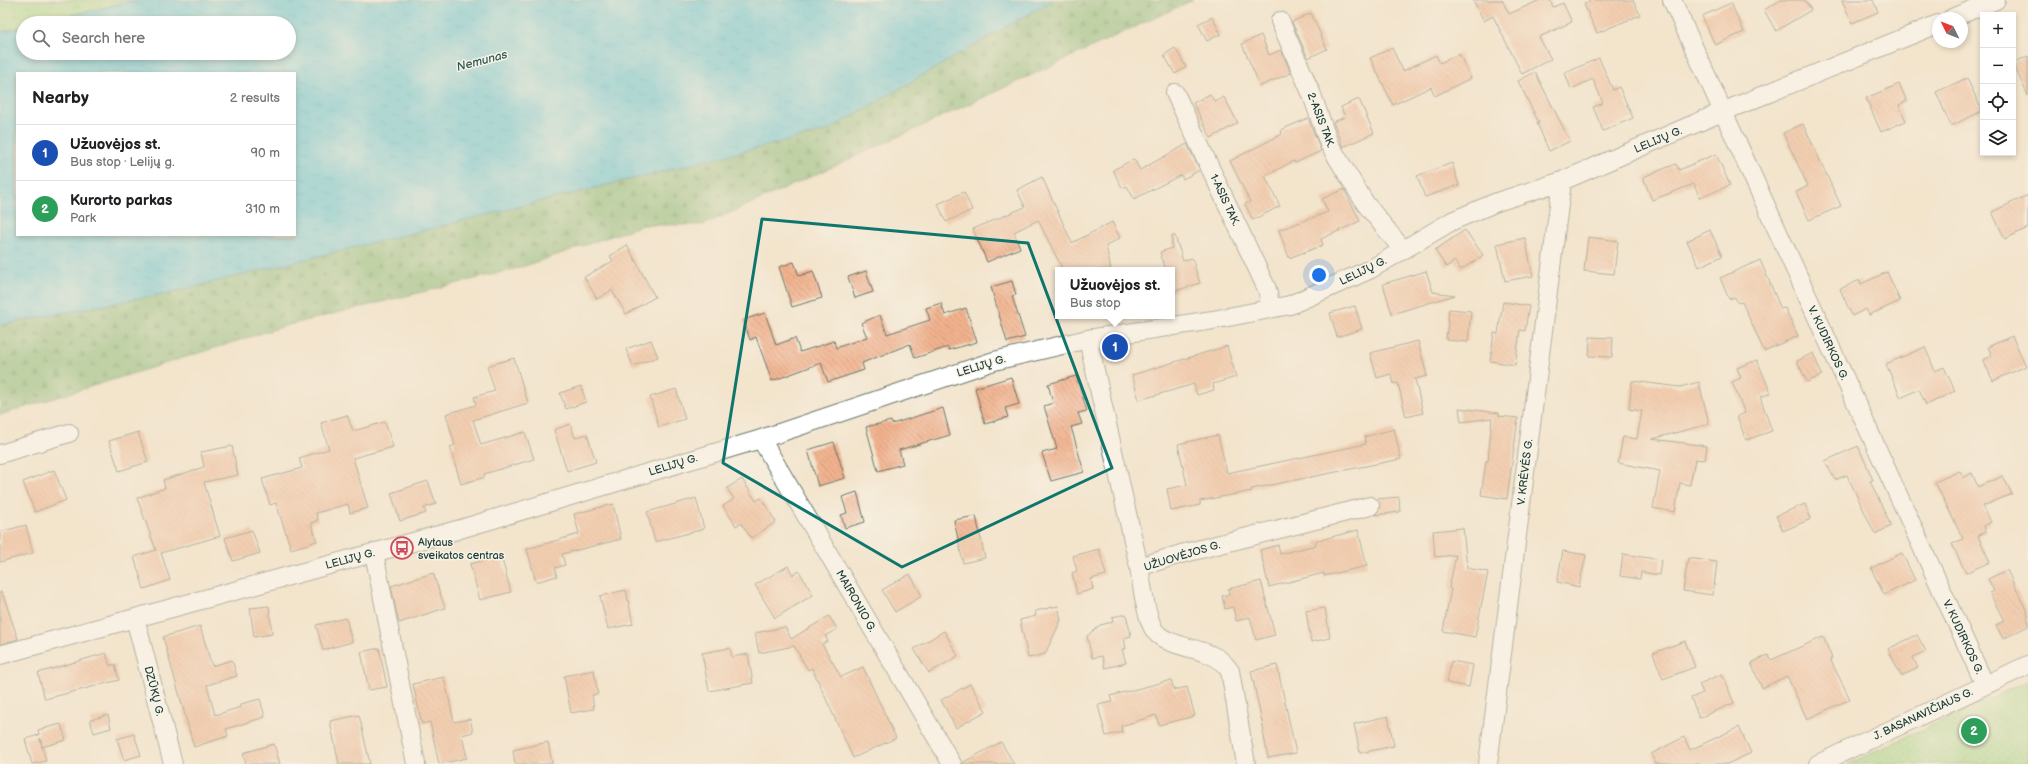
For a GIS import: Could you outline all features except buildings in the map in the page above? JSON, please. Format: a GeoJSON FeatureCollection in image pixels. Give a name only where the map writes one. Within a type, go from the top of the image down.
{"type":"FeatureCollection","features":[{"type":"Feature","properties":{"kind":"street","name":"V. KUDIRKOS G."},"geometry":{"type":"LineString","coordinates":[[1672,0],[1985,685]]}},
{"type":"Feature","properties":{"kind":"street"},"geometry":{"type":"LineString","coordinates":[[1967,12],[1996,0]]}},
{"type":"Feature","properties":{"kind":"street","name":"2-ASIS TAK."},"geometry":{"type":"LineString","coordinates":[[1280,21],[1312,95],[1328,144],[1365,203],[1402,250]]}},
{"type":"Feature","properties":{"kind":"street","name":"LELIJŲ G."},"geometry":{"type":"LineString","coordinates":[[0,655],[457,530],[761,439],[994,361],[1088,339],[1213,320],[1290,304],[1371,269],[1452,221],[1497,202],[1562,181],[1722,112],[1932,26]]}},
{"type":"Feature","properties":{"kind":"street","name":"1-ASIS TAK."},"geometry":{"type":"LineString","coordinates":[[1175,93],[1267,289],[1271,308]]}},
{"type":"Feature","properties":{"kind":"street","name":"V. KRĖVĖS G."},"geometry":{"type":"LineString","coordinates":[[1488,764],[1562,181]]}},
{"type":"Feature","properties":{"kind":"street"},"geometry":{"type":"LineString","coordinates":[[1088,339],[1139,567]]}},
{"type":"Feature","properties":{"kind":"street"},"geometry":{"type":"LineString","coordinates":[[0,454],[69,433]]}},
{"type":"Feature","properties":{"kind":"street","name":"MAIRONIO G."},"geometry":{"type":"LineString","coordinates":[[761,439],[952,764]]}},
{"type":"Feature","properties":{"kind":"street","name":"UŽUOVĖJOS G."},"geometry":{"type":"LineString","coordinates":[[1246,764],[1230,671],[1223,662],[1212,655],[1163,639],[1153,629],[1144,596],[1139,567],[1181,554],[1370,506]]}},
{"type":"Feature","properties":{"kind":"street"},"geometry":{"type":"LineString","coordinates":[[374,553],[416,764]]}},
{"type":"Feature","properties":{"kind":"street","name":"DZŪKŲ G."},"geometry":{"type":"LineString","coordinates":[[135,618],[173,764]]}},
{"type":"Feature","properties":{"kind":"street","name":"J. BASANAVIČIAUS G."},"geometry":{"type":"LineString","coordinates":[[1818,764],[2028,665]]}},
{"type":"Feature","properties":{"kind":"highlighted area"},"geometry":{"type":"Polygon","coordinates":[[[762,219],[1028,243],[1112,468],[902,567],[723,463],[762,219]]]}},
{"type":"Feature","properties":{"kind":"green space"},"geometry":{"type":"Polygon","coordinates":[[[0,0],[137,0],[68,16],[16,16],[16,29],[0,32],[0,0]]]}},
{"type":"Feature","properties":{"kind":"green space"},"geometry":{"type":"Polygon","coordinates":[[[1053,0],[1193,0],[855,157],[703,225],[643,225],[519,268],[285,326],[0,415],[0,325],[177,291],[826,131],[1053,0]]]}},
{"type":"Feature","properties":{"kind":"green space"},"geometry":{"type":"Polygon","coordinates":[[[2028,681],[2028,764],[1848,764],[2028,681]]]}},
{"type":"Feature","properties":{"kind":"water","name":"Nemunas"},"geometry":{"type":"Polygon","coordinates":[[[137,0],[1053,0],[826,131],[177,291],[0,325],[0,32],[16,29],[16,60],[296,60],[296,16],[68,16],[137,0]]]}},
{"type":"Feature","properties":{"kind":"place","name":"Užuovėjos st."},"geometry":{"type":"Point","coordinates":[1115,347]}},
{"type":"Feature","properties":{"kind":"place","name":"Alytaus sveikatos centras"},"geometry":{"type":"Point","coordinates":[402,548]}},
{"type":"Feature","properties":{"kind":"place","name":"Kurorto parkas"},"geometry":{"type":"Point","coordinates":[1974,731]}}]}
